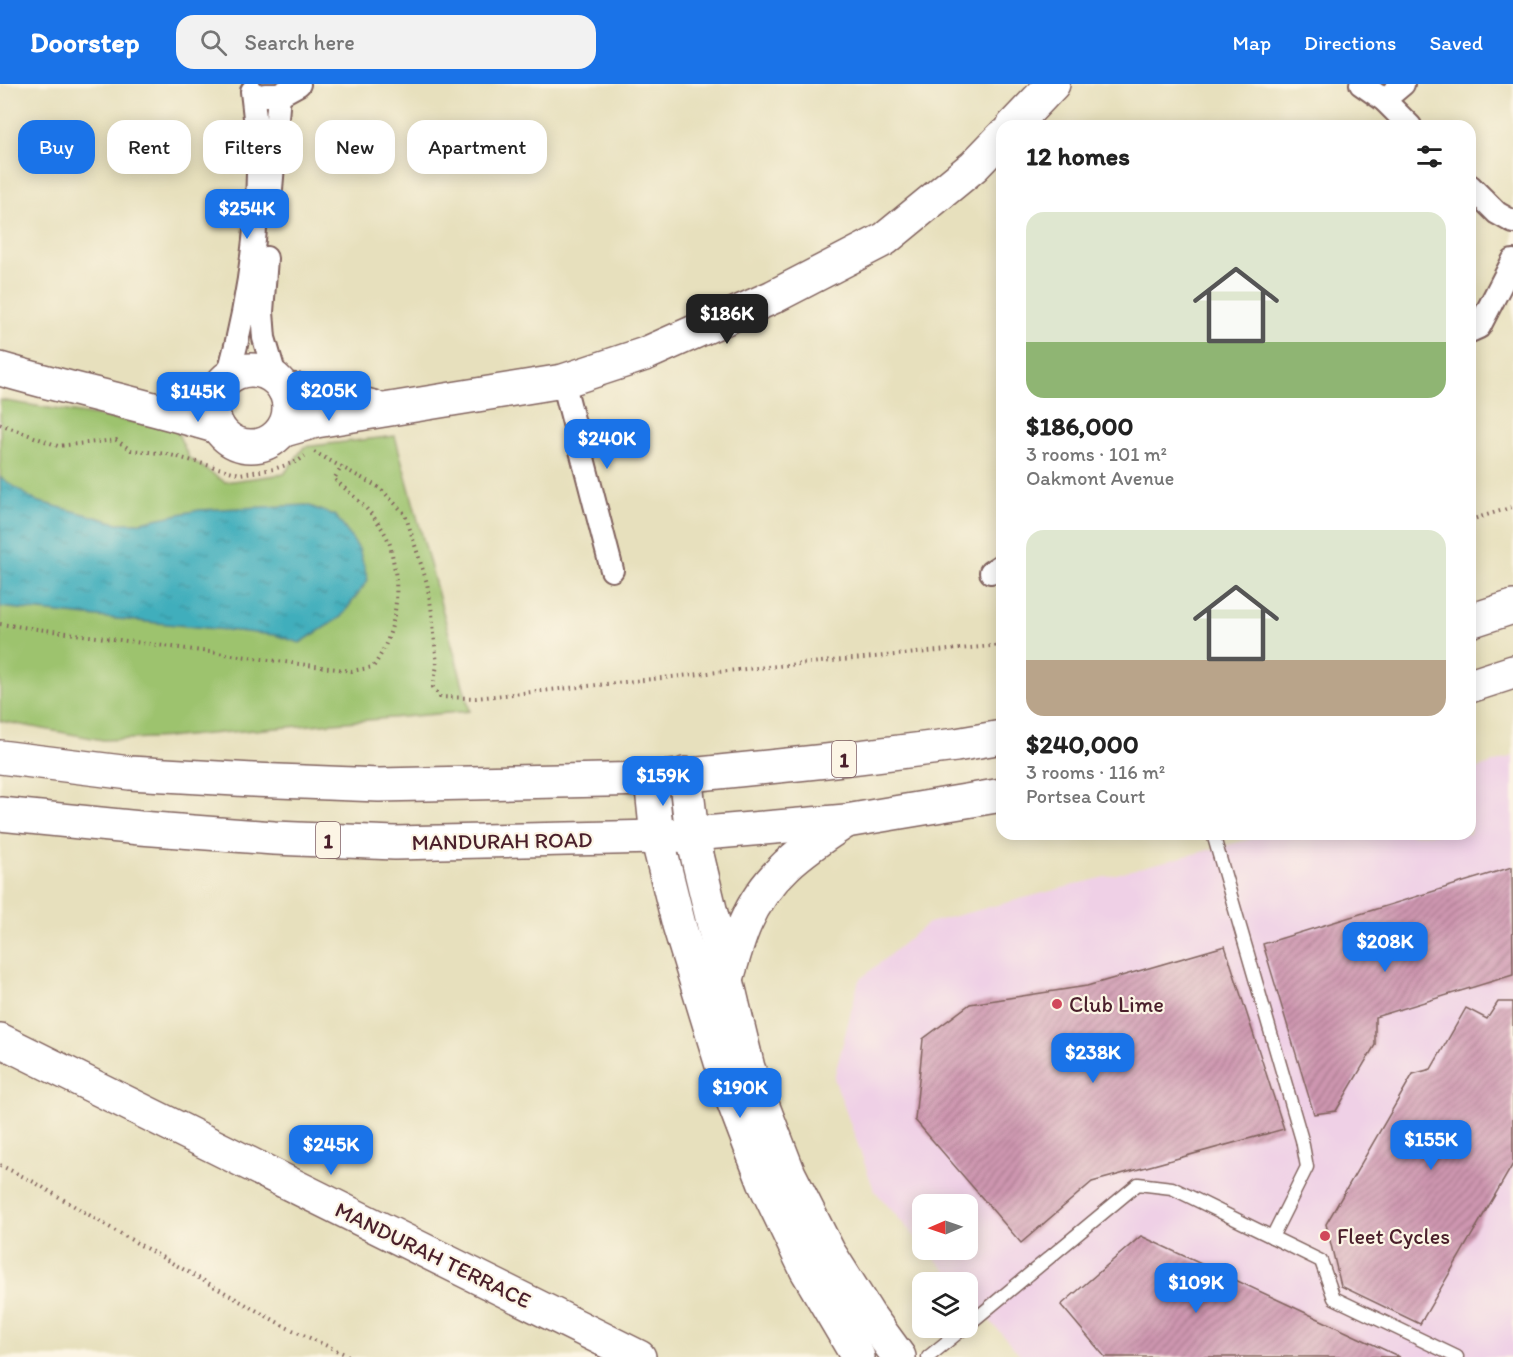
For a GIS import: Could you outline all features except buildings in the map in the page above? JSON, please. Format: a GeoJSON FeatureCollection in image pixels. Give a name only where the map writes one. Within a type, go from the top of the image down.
{"type":"FeatureCollection","features":[{"type":"Feature","properties":{"kind":"main road"},"geometry":{"type":"LineString","coordinates":[[1019,120],[1053,84]]}},
{"type":"Feature","properties":{"kind":"main road"},"geometry":{"type":"LineString","coordinates":[[284,429],[316,421],[563,381],[645,354],[773,297],[885,239],[974,166],[996,143]]}},
{"type":"Feature","properties":{"kind":"main road"},"geometry":{"type":"LineString","coordinates":[[0,369],[218,427]]}},
{"type":"Feature","properties":{"kind":"main road"},"geometry":{"type":"LineString","coordinates":[[161,410],[223,383],[239,371],[252,369],[265,372],[280,384],[289,399],[290,409],[284,429],[272,441],[258,446],[250,447],[228,439],[218,427],[212,408],[223,383]]}},
{"type":"Feature","properties":{"kind":"main road"},"geometry":{"type":"LineString","coordinates":[[280,384],[383,410]]}},
{"type":"Feature","properties":{"kind":"main road"},"geometry":{"type":"LineString","coordinates":[[1476,619],[1513,607]]}},
{"type":"Feature","properties":{"kind":"main road","name":"1"},"geometry":{"type":"LineString","coordinates":[[0,757],[130,772],[379,785],[651,779],[838,760],[996,738]]}},
{"type":"Feature","properties":{"kind":"main road"},"geometry":{"type":"LineString","coordinates":[[685,774],[692,834],[748,1068],[789,1174],[828,1251],[869,1316],[899,1357]]}},
{"type":"Feature","properties":{"kind":"main road"},"geometry":{"type":"LineString","coordinates":[[651,779],[657,837],[679,925],[732,1098],[764,1182],[806,1269],[858,1357]]}},
{"type":"Feature","properties":{"kind":"main road","name":"MANDURAH ROAD"},"geometry":{"type":"LineString","coordinates":[[0,813],[152,829],[274,838],[395,843],[657,837],[846,821],[996,796]]}},
{"type":"Feature","properties":{"kind":"main road"},"geometry":{"type":"LineString","coordinates":[[726,982],[744,926],[756,901],[786,864],[846,821]]}},
{"type":"Feature","properties":{"kind":"main road","name":"MANDURAH TERRACE"},"geometry":{"type":"LineString","coordinates":[[0,1040],[639,1357]]}},
{"type":"Feature","properties":{"kind":"street"},"geometry":{"type":"LineString","coordinates":[[1361,84],[1384,100],[1404,120]]}},
{"type":"Feature","properties":{"kind":"street"},"geometry":{"type":"LineString","coordinates":[[1384,100],[1403,84]]}},
{"type":"Feature","properties":{"kind":"street"},"geometry":{"type":"LineString","coordinates":[[247,88],[266,96],[289,89],[262,312],[264,338],[280,384]]}},
{"type":"Feature","properties":{"kind":"street"},"geometry":{"type":"LineString","coordinates":[[223,383],[246,298],[257,206],[258,146],[247,88]]}},
{"type":"Feature","properties":{"kind":"street"},"geometry":{"type":"LineString","coordinates":[[1476,192],[1497,213],[1513,222]]}},
{"type":"Feature","properties":{"kind":"street"},"geometry":{"type":"LineString","coordinates":[[1476,328],[1479,327],[1513,261]]}},
{"type":"Feature","properties":{"kind":"street"},"geometry":{"type":"LineString","coordinates":[[563,381],[612,570]]}},
{"type":"Feature","properties":{"kind":"lane"},"geometry":{"type":"LineString","coordinates":[[1215,840],[1302,1140],[1307,1167],[1272,1237]]}},
{"type":"Feature","properties":{"kind":"lane"},"geometry":{"type":"LineString","coordinates":[[978,1316],[1138,1184],[1172,1188],[1321,1261],[1334,1298],[1457,1357]]}},
{"type":"Feature","properties":{"kind":"lane"},"geometry":{"type":"LineString","coordinates":[[928,1357],[951,1338]]}},
{"type":"Feature","properties":{"kind":"path"},"geometry":{"type":"LineString","coordinates":[[311,451],[380,488],[405,514],[429,593],[437,666],[433,687],[440,697],[476,698],[996,646]]}},
{"type":"Feature","properties":{"kind":"path"},"geometry":{"type":"LineString","coordinates":[[0,624],[352,671],[373,667],[383,653],[391,632],[398,582],[390,542],[358,499],[334,479],[342,466]]}},
{"type":"Feature","properties":{"kind":"path"},"geometry":{"type":"LineString","coordinates":[[1476,518],[1513,507]]}},
{"type":"Feature","properties":{"kind":"path"},"geometry":{"type":"LineString","coordinates":[[0,1165],[284,1326],[351,1357]]}},
{"type":"Feature","properties":{"kind":"shaded area"},"geometry":{"type":"Polygon","coordinates":[[[1513,756],[1513,1357],[1022,1357],[978,1307],[978,1272],[947,1272],[936,1260],[978,1260],[978,1194],[912,1194],[912,1234],[874,1190],[834,1078],[859,980],[928,923],[1247,840],[1476,840],[1476,769],[1513,756]]]}},
{"type":"Feature","properties":{"kind":"green space"},"geometry":{"type":"Polygon","coordinates":[[[0,400],[176,429],[189,458],[225,482],[284,474],[304,447],[395,436],[470,711],[175,737],[103,740],[0,721],[0,400]]]}},
{"type":"Feature","properties":{"kind":"water"},"geometry":{"type":"Polygon","coordinates":[[[0,477],[36,501],[118,523],[136,523],[199,510],[307,505],[336,516],[359,549],[368,580],[341,617],[300,643],[275,635],[0,607],[0,477]]]}},
{"type":"Feature","properties":{"kind":"place","name":"Club Lime"},"geometry":{"type":"Point","coordinates":[1057,1004]}},
{"type":"Feature","properties":{"kind":"place","name":"Fleet Cycles"},"geometry":{"type":"Point","coordinates":[1325,1236]}}]}
